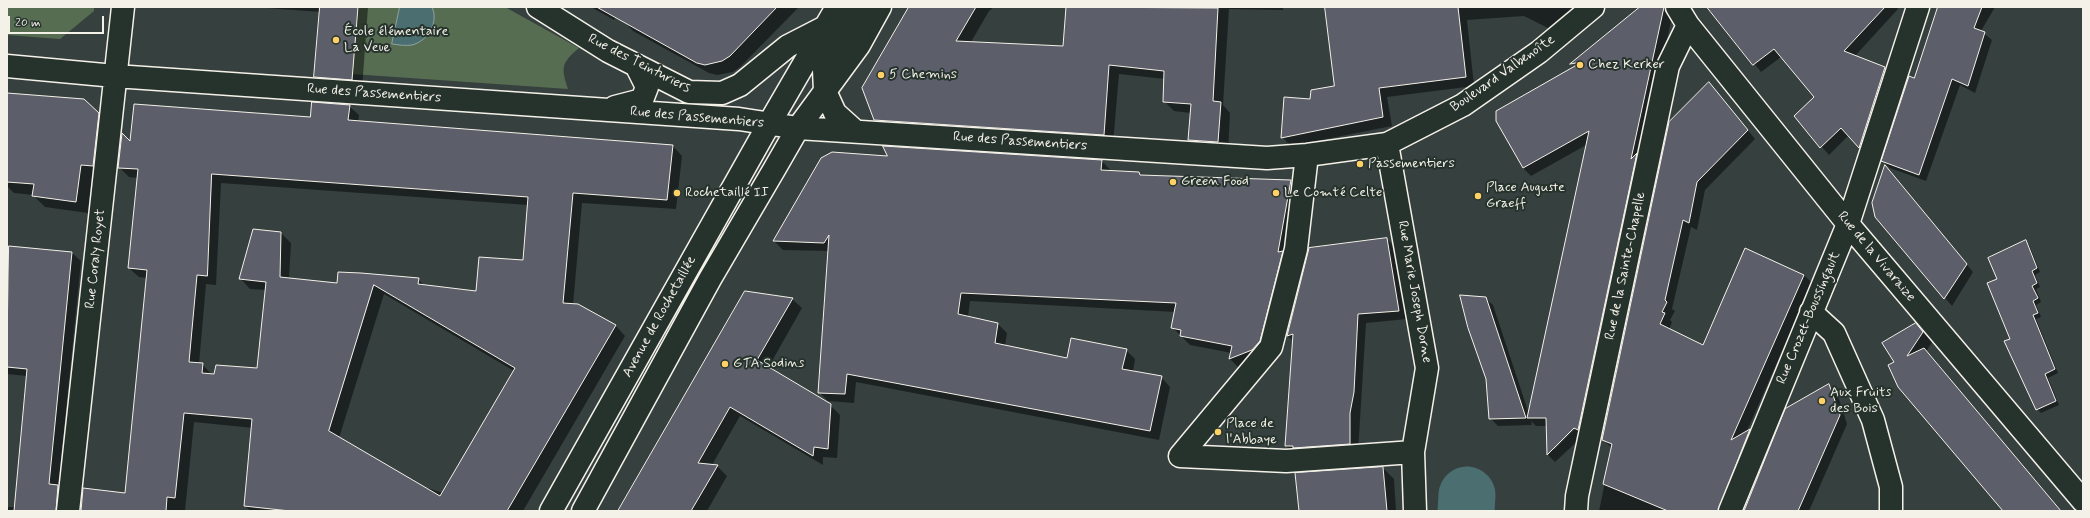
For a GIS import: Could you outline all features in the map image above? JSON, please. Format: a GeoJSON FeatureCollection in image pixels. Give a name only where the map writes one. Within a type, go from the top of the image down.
{"type":"FeatureCollection","features":[{"type":"Feature","properties":{"kind":"street","name":"Rue Coraly Royet"},"geometry":{"type":"LineString","coordinates":[[68,511],[123,7]]}},
{"type":"Feature","properties":{"kind":"street","name":"Rue des Teinturiers"},"geometry":{"type":"LineString","coordinates":[[538,7],[608,52],[689,92],[722,93],[740,85],[788,46],[825,27]]}},
{"type":"Feature","properties":{"kind":"street","name":"Avenue de Rochetaillée"},"geometry":{"type":"LineString","coordinates":[[551,511],[768,124],[837,7]]}},
{"type":"Feature","properties":{"kind":"street"},"geometry":{"type":"LineString","coordinates":[[855,131],[835,113],[825,91],[824,70],[861,7]]}},
{"type":"Feature","properties":{"kind":"street","name":"Avenue de Rochetaillée"},"geometry":{"type":"LineString","coordinates":[[583,511],[710,279],[798,128],[859,45],[880,7]]}},
{"type":"Feature","properties":{"kind":"street","name":"Boulevard Valbenoîte"},"geometry":{"type":"LineString","coordinates":[[1387,144],[1463,105],[1539,52],[1593,7]]}},
{"type":"Feature","properties":{"kind":"street","name":"Rue Crozet-Boussingault"},"geometry":{"type":"LineString","coordinates":[[1730,511],[1848,224],[1918,7]]}},
{"type":"Feature","properties":{"kind":"street","name":"Rue de la Vivaraize"},"geometry":{"type":"LineString","coordinates":[[1683,16],[1848,224],[2083,501]]}},
{"type":"Feature","properties":{"kind":"street","name":"Rue de la Sainte-Chapelle"},"geometry":{"type":"LineString","coordinates":[[1576,511],[1577,496],[1668,66],[1683,16]]}},
{"type":"Feature","properties":{"kind":"street"},"geometry":{"type":"LineString","coordinates":[[603,110],[642,100],[648,87],[636,65]]}},
{"type":"Feature","properties":{"kind":"street","name":"Rue des Passementiers"},"geometry":{"type":"LineString","coordinates":[[7,66],[115,76],[739,120],[798,128],[1267,158],[1307,155],[1387,144]]}},
{"type":"Feature","properties":{"kind":"street","name":"Rue Marie Joseph Dorne"},"geometry":{"type":"LineString","coordinates":[[1387,144],[1427,368],[1413,452],[1415,511]]}},
{"type":"Feature","properties":{"kind":"street"},"geometry":{"type":"LineString","coordinates":[[1307,155],[1296,249],[1271,347],[1180,456],[1286,461],[1413,452]]}},
{"type":"Feature","properties":{"kind":"street"},"geometry":{"type":"LineString","coordinates":[[1811,312],[1834,333],[1873,420],[1891,488],[1891,511]]}},
{"type":"Feature","properties":{"kind":"green space"},"geometry":{"type":"Polygon","coordinates":[[[7,7],[94,7],[94,11],[60,39],[7,35],[7,7]]]}},
{"type":"Feature","properties":{"kind":"green space"},"geometry":{"type":"Polygon","coordinates":[[[359,7],[505,7],[579,48],[573,53],[564,66],[564,76],[568,89],[352,74],[359,7]]]}},
{"type":"Feature","properties":{"kind":"water"},"geometry":{"type":"Polygon","coordinates":[[[400,7],[432,7],[434,13],[433,25],[427,35],[418,43],[412,45],[392,44],[400,7]]]}},
{"type":"Feature","properties":{"kind":"building","name":"École élémentaire La Veue"},"geometry":{"type":"Polygon","coordinates":[[[320,7],[358,7],[352,80],[314,77],[320,7]]]}},
{"type":"Feature","properties":{"kind":"building"},"geometry":{"type":"Polygon","coordinates":[[[597,7],[777,7],[730,56],[722,61],[705,65],[697,63],[597,7]]]}},
{"type":"Feature","properties":{"kind":"building"},"geometry":{"type":"Polygon","coordinates":[[[909,7],[976,7],[956,41],[1063,46],[1066,7],[1218,8],[1213,101],[1221,102],[1218,142],[1188,140],[1191,104],[1163,102],[1164,71],[1109,65],[1104,135],[874,120],[862,88],[909,7]]]}},
{"type":"Feature","properties":{"kind":"building"},"geometry":{"type":"Polygon","coordinates":[[[1325,7],[1458,7],[1466,77],[1379,88],[1383,117],[1281,138],[1284,97],[1310,99],[1311,90],[1334,86],[1325,7]]]}},
{"type":"Feature","properties":{"kind":"building"},"geometry":{"type":"Polygon","coordinates":[[[1640,7],[1664,7],[1631,159],[1637,153],[1578,430],[1574,428],[1547,455],[1546,418],[1527,418],[1589,131],[1523,168],[1496,121],[1496,111],[1582,62],[1570,64],[1640,7]]]}},
{"type":"Feature","properties":{"kind":"building"},"geometry":{"type":"Polygon","coordinates":[[[1707,7],[1885,7],[1844,51],[1885,67],[1859,148],[1841,128],[1820,148],[1794,116],[1814,97],[1774,49],[1753,65],[1707,7]]]}},
{"type":"Feature","properties":{"kind":"building"},"geometry":{"type":"Polygon","coordinates":[[[1938,7],[1982,7],[1974,28],[1985,32],[1968,86],[1952,79],[1919,175],[1881,161],[1909,76],[1914,78],[1938,7]]]}},
{"type":"Feature","properties":{"kind":"building"},"geometry":{"type":"Polygon","coordinates":[[[1709,82],[1748,130],[1697,182],[1689,223],[1683,220],[1665,300],[1667,302],[1662,312],[1665,313],[1660,324],[1703,345],[1745,248],[1804,275],[1731,440],[1750,429],[1718,511],[1668,511],[1603,484],[1612,444],[1602,440],[1669,122],[1709,82]]]}},
{"type":"Feature","properties":{"kind":"building"},"geometry":{"type":"Polygon","coordinates":[[[7,93],[84,99],[99,113],[93,166],[81,165],[76,202],[32,196],[34,184],[7,182],[7,93]]]}},
{"type":"Feature","properties":{"kind":"building"},"geometry":{"type":"Polygon","coordinates":[[[312,102],[350,105],[348,120],[673,145],[667,200],[573,193],[563,303],[578,304],[616,325],[507,511],[290,511],[244,506],[252,419],[184,413],[175,498],[167,497],[166,511],[81,511],[83,488],[125,493],[147,270],[128,268],[138,169],[118,168],[122,133],[130,141],[134,104],[310,117],[312,102]],[[212,174],[207,276],[197,275],[189,362],[203,363],[202,373],[214,374],[216,365],[257,368],[266,282],[239,279],[253,229],[281,232],[280,277],[337,283],[338,272],[361,273],[419,278],[418,284],[476,291],[479,257],[523,260],[528,197],[212,174]],[[374,285],[329,431],[440,496],[515,368],[374,285]]]}},
{"type":"Feature","properties":{"kind":"building"},"geometry":{"type":"Polygon","coordinates":[[[883,146],[1102,160],[1101,170],[1139,172],[1140,175],[1291,180],[1278,252],[1283,251],[1260,341],[1252,350],[1229,359],[1232,346],[1180,336],[1181,330],[1171,328],[1176,303],[961,293],[958,314],[998,323],[995,343],[1067,358],[1071,338],[1127,349],[1122,369],[1162,376],[1150,431],[847,374],[845,394],[818,393],[829,235],[824,243],[773,241],[821,158],[832,152],[887,156],[883,146]]]}},
{"type":"Feature","properties":{"kind":"building"},"geometry":{"type":"Polygon","coordinates":[[[1885,165],[1967,264],[1944,299],[1875,217],[1872,203],[1885,165]]]}},
{"type":"Feature","properties":{"kind":"building"},"geometry":{"type":"Polygon","coordinates":[[[1387,238],[1399,311],[1358,314],[1354,392],[1350,413],[1350,444],[1293,448],[1293,446],[1285,446],[1293,334],[1287,336],[1309,248],[1387,238]]]}},
{"type":"Feature","properties":{"kind":"building"},"geometry":{"type":"Polygon","coordinates":[[[2026,240],[2037,268],[2032,271],[2037,283],[2032,286],[2038,298],[2033,301],[2038,313],[2033,315],[2055,369],[2045,374],[2056,401],[2036,410],[2004,341],[2010,339],[1987,283],[1997,279],[1988,258],[2026,240]]]}},
{"type":"Feature","properties":{"kind":"building"},"geometry":{"type":"Polygon","coordinates":[[[9,246],[72,252],[49,484],[58,485],[56,511],[14,511],[27,369],[7,367],[9,246]]]}},
{"type":"Feature","properties":{"kind":"building"},"geometry":{"type":"Polygon","coordinates":[[[745,291],[793,298],[757,360],[831,404],[828,449],[814,447],[813,456],[730,407],[698,463],[718,465],[691,511],[618,511],[745,291]]]}},
{"type":"Feature","properties":{"kind":"building"},"geometry":{"type":"Polygon","coordinates":[[[1460,295],[1486,297],[1526,418],[1489,419],[1486,379],[1468,328],[1460,295]]]}},
{"type":"Feature","properties":{"kind":"building"},"geometry":{"type":"Polygon","coordinates":[[[1916,323],[1923,332],[1907,356],[1924,348],[2061,511],[2003,511],[1898,387],[1888,365],[1894,362],[1882,343],[1916,323]]]}},
{"type":"Feature","properties":{"kind":"building"},"geometry":{"type":"Polygon","coordinates":[[[1829,384],[1840,415],[1798,511],[1744,511],[1785,409],[1829,384]]]}},
{"type":"Feature","properties":{"kind":"building"},"geometry":{"type":"Polygon","coordinates":[[[1383,467],[1387,511],[1299,511],[1295,473],[1383,467]]]}},
{"type":"Feature","properties":{"kind":"waterway"},"geometry":{"type":"LineString","coordinates":[[1466,511],[1467,495]]}},
{"type":"Feature","properties":{"kind":"place","name":"École élémentaire La Veue"},"geometry":{"type":"Point","coordinates":[336,40]}},
{"type":"Feature","properties":{"kind":"place","name":"Chez Kerker"},"geometry":{"type":"Point","coordinates":[1580,65]}},
{"type":"Feature","properties":{"kind":"place","name":"5 Chemins"},"geometry":{"type":"Point","coordinates":[881,75]}},
{"type":"Feature","properties":{"kind":"place","name":"Passementiers"},"geometry":{"type":"Point","coordinates":[1360,164]}},
{"type":"Feature","properties":{"kind":"place","name":"Green Food"},"geometry":{"type":"Point","coordinates":[1173,182]}},
{"type":"Feature","properties":{"kind":"place","name":"Rochetaillé II"},"geometry":{"type":"Point","coordinates":[677,193]}},
{"type":"Feature","properties":{"kind":"place","name":"Le Comté Celte"},"geometry":{"type":"Point","coordinates":[1276,193]}},
{"type":"Feature","properties":{"kind":"place","name":"Place Auguste Graeff"},"geometry":{"type":"Point","coordinates":[1478,196]}},
{"type":"Feature","properties":{"kind":"place","name":"GTA Sodins"},"geometry":{"type":"Point","coordinates":[725,364]}},
{"type":"Feature","properties":{"kind":"place","name":"Aux Fruits des Bois"},"geometry":{"type":"Point","coordinates":[1822,401]}},
{"type":"Feature","properties":{"kind":"place","name":"Place de l'Abbaye"},"geometry":{"type":"Point","coordinates":[1218,432]}}]}
